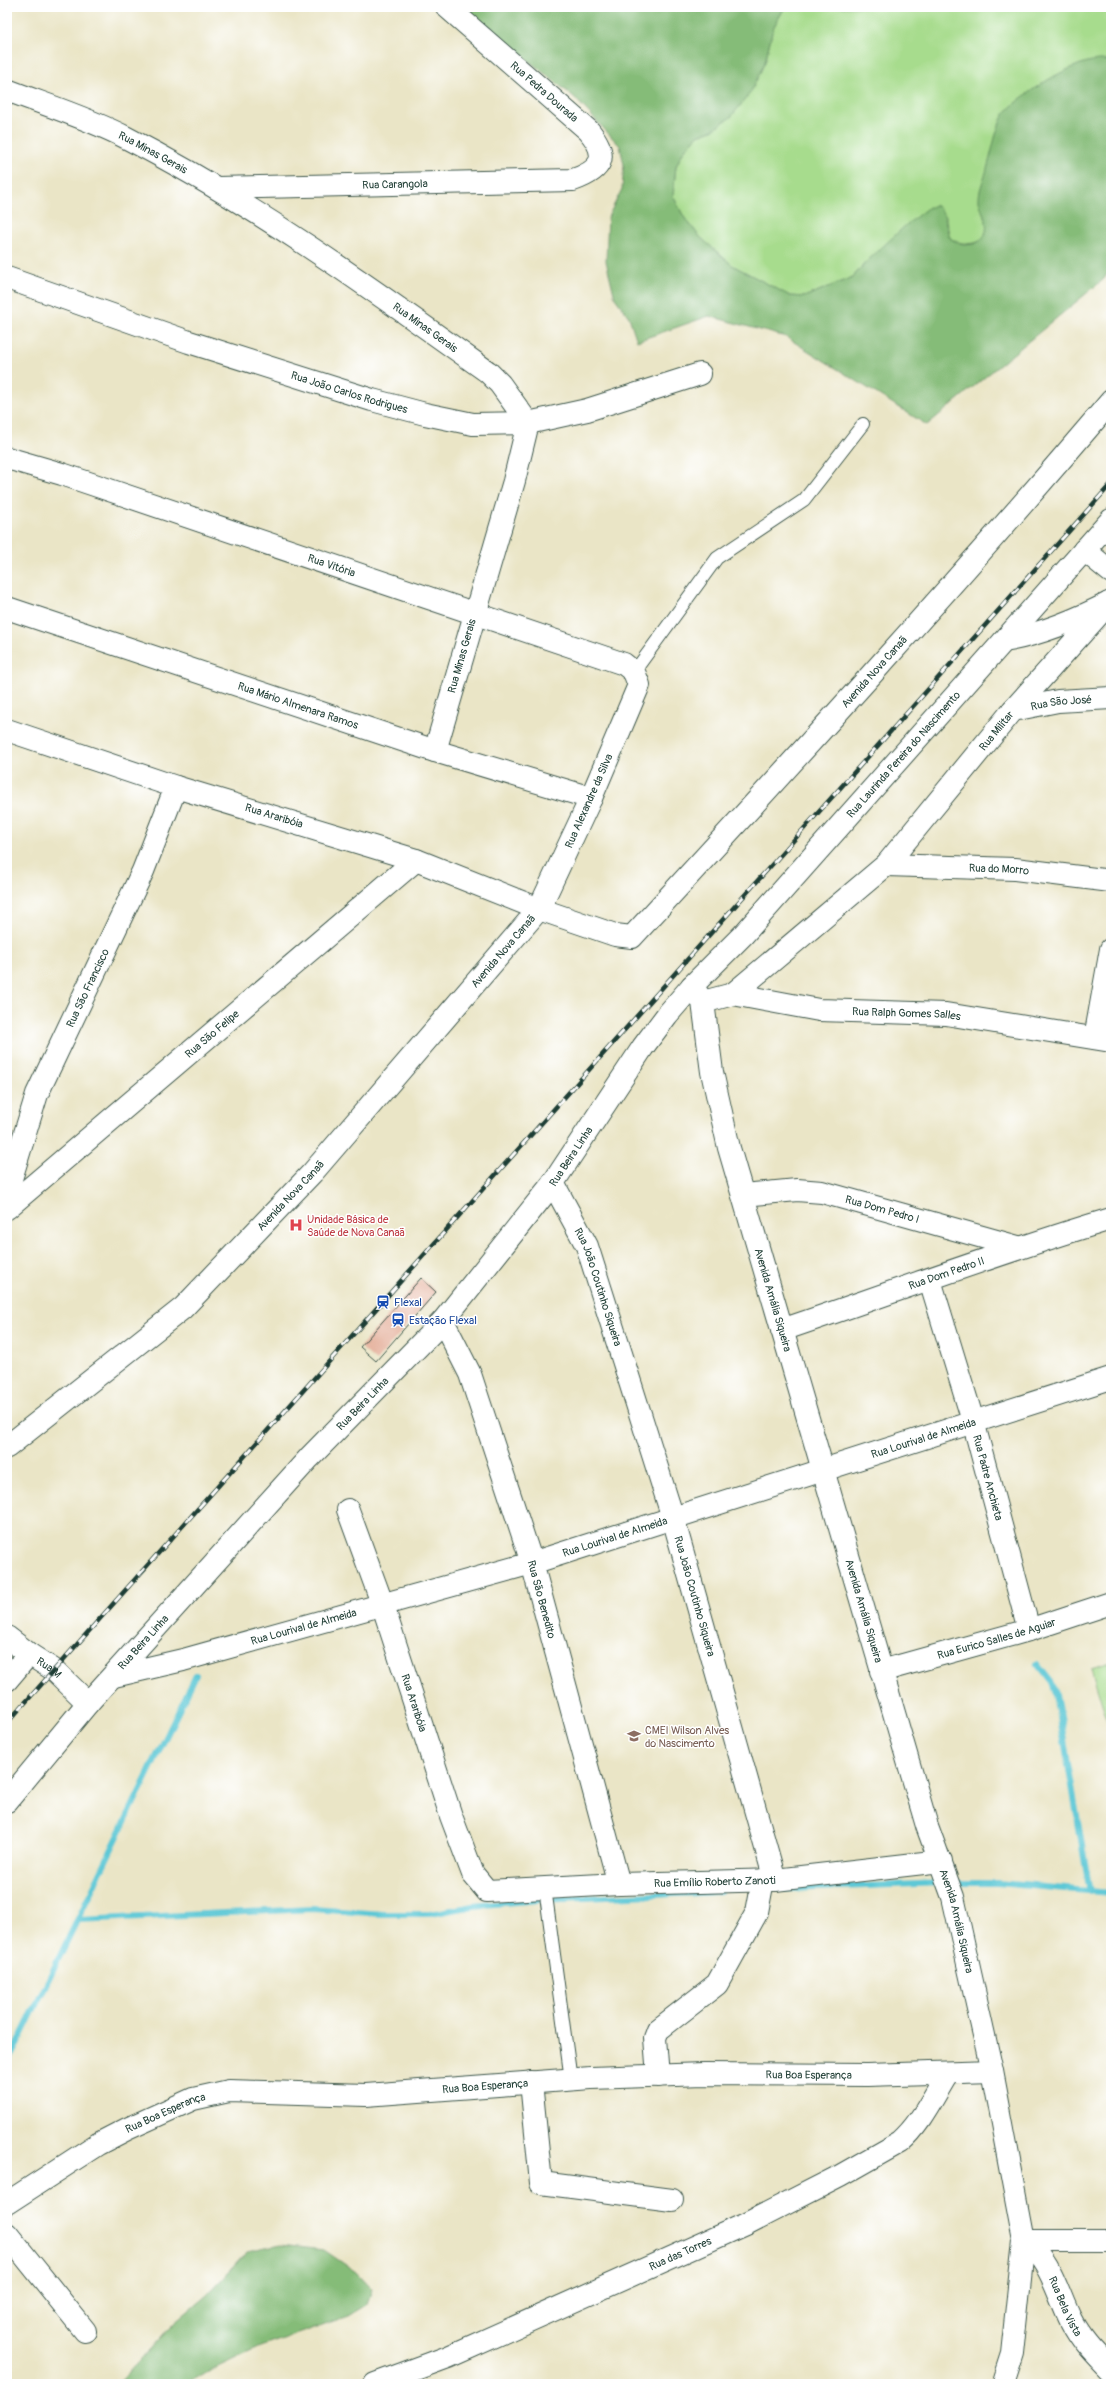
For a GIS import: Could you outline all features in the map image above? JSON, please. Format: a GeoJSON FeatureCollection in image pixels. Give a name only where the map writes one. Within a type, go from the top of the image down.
{"type":"FeatureCollection","features":[{"type":"Feature","properties":{"kind":"street","name":"Rua Pedra Dourada"},"geometry":{"type":"LineString","coordinates":[[448,7],[589,131],[598,142],[602,156],[598,167],[590,174],[573,180]]}},
{"type":"Feature","properties":{"kind":"street","name":"Rua Minas Gerais"},"geometry":{"type":"LineString","coordinates":[[7,90],[124,136],[217,188],[375,291],[488,372],[500,384],[528,424],[514,481],[474,613],[435,751]]}},
{"type":"Feature","properties":{"kind":"street","name":"Rua Carangola"},"geometry":{"type":"LineString","coordinates":[[217,188],[573,180]]}},
{"type":"Feature","properties":{"kind":"street","name":"Rua João Carlos Rodrigues"},"geometry":{"type":"LineString","coordinates":[[7,278],[189,342],[372,400],[473,424],[528,424],[587,410],[700,374]]}},
{"type":"Feature","properties":{"kind":"street","name":"Avenida Nova Canaã"},"geometry":{"type":"LineString","coordinates":[[632,937],[797,758],[997,535],[1111,401]]}},
{"type":"Feature","properties":{"kind":"street","name":"Rua Vitória"},"geometry":{"type":"LineString","coordinates":[[7,458],[62,474],[624,664],[636,682]]}},
{"type":"Feature","properties":{"kind":"street","name":"Rua Laurinda Pereira do Nascimento"},"geometry":{"type":"LineString","coordinates":[[698,994],[743,935],[1111,520]]}},
{"type":"Feature","properties":{"kind":"street"},"geometry":{"type":"LineString","coordinates":[[1084,550],[1111,572]]}},
{"type":"Feature","properties":{"kind":"street"},"geometry":{"type":"LineString","coordinates":[[1004,641],[1037,634],[1063,626],[1110,602]]}},
{"type":"Feature","properties":{"kind":"street","name":"Rua Militar"},"geometry":{"type":"LineString","coordinates":[[733,994],[886,865],[1013,710],[1110,602]]}},
{"type":"Feature","properties":{"kind":"street","name":"Rua Mário Almenara Ramos"},"geometry":{"type":"LineString","coordinates":[[7,608],[435,751],[591,798]]}},
{"type":"Feature","properties":{"kind":"street","name":"Rua Alexandre da Silva"},"geometry":{"type":"LineString","coordinates":[[539,909],[591,798],[636,682]]}},
{"type":"Feature","properties":{"kind":"street","name":"Rua São José"},"geometry":{"type":"LineString","coordinates":[[1013,710],[1058,701],[1111,698]]}},
{"type":"Feature","properties":{"kind":"street","name":"Rua Araribóia"},"geometry":{"type":"LineString","coordinates":[[7,730],[176,786],[416,860],[539,909],[615,935],[632,937]]}},
{"type":"Feature","properties":{"kind":"street","name":"Rua São Francisco"},"geometry":{"type":"LineString","coordinates":[[7,1192],[37,1094],[143,871],[176,786]]}},
{"type":"Feature","properties":{"kind":"street","name":"Rua São Felipe"},"geometry":{"type":"LineString","coordinates":[[7,1208],[416,860]]}},
{"type":"Feature","properties":{"kind":"street","name":"Rua do Morro"},"geometry":{"type":"LineString","coordinates":[[886,865],[1015,869],[1111,881]]}},
{"type":"Feature","properties":{"kind":"street","name":"Avenida Nova Canaã"},"geometry":{"type":"LineString","coordinates":[[7,1447],[183,1308],[313,1172],[539,909]]}},
{"type":"Feature","properties":{"kind":"street"},"geometry":{"type":"LineString","coordinates":[[1103,1040],[1111,949]]}},
{"type":"Feature","properties":{"kind":"street","name":"Rua Ralph Gomes Salles"},"geometry":{"type":"LineString","coordinates":[[698,994],[733,994],[819,1010],[946,1014],[1103,1040]]}},
{"type":"Feature","properties":{"kind":"street","name":"Rua Beira Linha"},"geometry":{"type":"LineString","coordinates":[[7,1801],[88,1702],[114,1676],[309,1458],[443,1321],[553,1183],[643,1047],[698,994]]}},
{"type":"Feature","properties":{"kind":"street","name":"Avenida Amália Siqueira"},"geometry":{"type":"LineString","coordinates":[[698,994],[712,1072],[729,1148],[744,1195],[927,1826],[953,1897],[992,2071],[1024,2240],[1012,2353],[1002,2384]]}},
{"type":"Feature","properties":{"kind":"street","name":"Rua João Coutinho Siqueira"},"geometry":{"type":"LineString","coordinates":[[553,1183],[587,1246],[673,1518],[769,1880]]}},
{"type":"Feature","properties":{"kind":"street","name":"Rua Dom Pedro I"},"geometry":{"type":"LineString","coordinates":[[744,1195],[797,1190],[822,1192],[1018,1247]]}},
{"type":"Feature","properties":{"kind":"street","name":"Rua Dom Pedro II"},"geometry":{"type":"LineString","coordinates":[[782,1330],[930,1280],[1018,1247],[1111,1219]]}},
{"type":"Feature","properties":{"kind":"street","name":"Rua Padre Anchieta"},"geometry":{"type":"LineString","coordinates":[[930,1280],[973,1421],[1030,1630]]}},
{"type":"Feature","properties":{"kind":"street","name":"Rua São Benedito"},"geometry":{"type":"LineString","coordinates":[[443,1321],[470,1374],[532,1563],[619,1884]]}},
{"type":"Feature","properties":{"kind":"street","name":"Rua Lourival de Almeida"},"geometry":{"type":"LineString","coordinates":[[114,1676],[183,1660],[382,1603],[532,1563],[1111,1378]]}},
{"type":"Feature","properties":{"kind":"street","name":"Rua Araribóia"},"geometry":{"type":"LineString","coordinates":[[348,1510],[382,1603],[451,1816],[473,1874],[487,1891]]}},
{"type":"Feature","properties":{"kind":"street","name":"Rua Eurico Salles de Aguiar"},"geometry":{"type":"LineString","coordinates":[[881,1671],[1030,1630],[1111,1603]]}},
{"type":"Feature","properties":{"kind":"street","name":"Rua M"},"geometry":{"type":"LineString","coordinates":[[7,1637],[29,1654],[54,1670],[88,1702]]}},
{"type":"Feature","properties":{"kind":"street"},"geometry":{"type":"LineString","coordinates":[[7,1680],[29,1654]]}},
{"type":"Feature","properties":{"kind":"street","name":"Rua Emílio Roberto Zanoti"},"geometry":{"type":"LineString","coordinates":[[487,1891],[619,1884],[769,1880],[942,1865]]}},
{"type":"Feature","properties":{"kind":"street"},"geometry":{"type":"LineString","coordinates":[[658,2076],[655,2038],[658,2030],[717,1984],[756,1912],[769,1880]]}},
{"type":"Feature","properties":{"kind":"street","name":"Rua Boa Esperança"},"geometry":{"type":"LineString","coordinates":[[7,2203],[105,2140],[193,2099],[229,2090],[366,2095],[531,2082],[658,2076],[948,2073],[992,2071]]}},
{"type":"Feature","properties":{"kind":"street","name":"Rua das Torres"},"geometry":{"type":"LineString","coordinates":[[375,2384],[448,2357],[692,2248],[840,2176],[900,2142],[908,2135],[919,2122],[948,2073]]}},
{"type":"Feature","properties":{"kind":"street"},"geometry":{"type":"LineString","coordinates":[[531,2082],[541,2183],[672,2200]]}},
{"type":"Feature","properties":{"kind":"street"},"geometry":{"type":"LineString","coordinates":[[7,2234],[85,2331]]}},
{"type":"Feature","properties":{"kind":"street"},"geometry":{"type":"LineString","coordinates":[[1024,2240],[1111,2240]]}},
{"type":"Feature","properties":{"kind":"street","name":"Rua Bela Vista"},"geometry":{"type":"LineString","coordinates":[[1024,2240],[1038,2252],[1048,2266],[1071,2321],[1082,2340],[1111,2371]]}},
{"type":"Feature","properties":{"kind":"lane"},"geometry":{"type":"LineString","coordinates":[[636,682],[717,558],[804,500],[863,424]]}},
{"type":"Feature","properties":{"kind":"lane"},"geometry":{"type":"LineString","coordinates":[[545,1888],[571,2080]]}},
{"type":"Feature","properties":{"kind":"green space"},"geometry":{"type":"Polygon","coordinates":[[[461,7],[785,7],[773,28],[765,62],[751,92],[731,117],[712,130],[698,135],[683,152],[676,166],[673,196],[684,217],[700,237],[732,265],[790,296],[804,297],[853,277],[866,262],[906,225],[926,209],[935,205],[944,216],[950,238],[963,244],[977,243],[986,232],[985,218],[979,201],[980,192],[997,130],[1005,113],[1039,85],[1071,68],[1087,62],[1100,60],[1111,62],[1111,268],[1104,279],[927,425],[786,337],[709,316],[637,341],[629,317],[615,298],[606,261],[608,217],[622,189],[624,165],[620,146],[574,97],[461,7]]]}},
{"type":"Feature","properties":{"kind":"green space"},"geometry":{"type":"Polygon","coordinates":[[[785,7],[1111,7],[1111,62],[1105,59],[982,211],[987,226],[986,233],[978,242],[967,244],[950,238],[945,215],[886,245],[866,262],[853,277],[804,297],[790,296],[732,265],[700,237],[684,217],[673,196],[676,166],[683,152],[698,135],[712,130],[765,62],[773,28],[785,7]]]}},
{"type":"Feature","properties":{"kind":"green space"},"geometry":{"type":"Polygon","coordinates":[[[1111,1662],[1111,1733],[1091,1668],[1111,1662]]]}},
{"type":"Feature","properties":{"kind":"green space"},"geometry":{"type":"Polygon","coordinates":[[[280,2245],[324,2250],[356,2272],[372,2289],[367,2305],[349,2316],[260,2347],[190,2381],[188,2384],[118,2384],[173,2324],[207,2295],[247,2252],[280,2245]]]}},
{"type":"Feature","properties":{"kind":"building","name":"Estação Flexal"},"geometry":{"type":"Polygon","coordinates":[[[421,1278],[436,1292],[376,1361],[360,1347],[421,1278]]]}},
{"type":"Feature","properties":{"kind":"waterway"},"geometry":{"type":"LineString","coordinates":[[1037,1664],[1052,1683],[1056,1694],[1090,1892]]}},
{"type":"Feature","properties":{"kind":"waterway"},"geometry":{"type":"LineString","coordinates":[[7,2065],[196,1675]]}},
{"type":"Feature","properties":{"kind":"waterway"},"geometry":{"type":"LineString","coordinates":[[787,1889],[944,1883]]}},
{"type":"Feature","properties":{"kind":"waterway"},"geometry":{"type":"LineString","coordinates":[[953,1883],[998,1883],[1111,1893]]}},
{"type":"Feature","properties":{"kind":"waterway"},"geometry":{"type":"LineString","coordinates":[[78,1920],[312,1909],[383,1914],[430,1914],[473,1906],[538,1900],[721,1892]]}},
{"type":"Feature","properties":{"kind":"railway"},"geometry":{"type":"LineString","coordinates":[[7,1723],[1111,484]]}},
{"type":"Feature","properties":{"kind":"place","name":"Unidade Básica de Saúde de Nova Canaã"},"geometry":{"type":"Point","coordinates":[296,1225]}},
{"type":"Feature","properties":{"kind":"place","name":"Flexal"},"geometry":{"type":"Point","coordinates":[383,1302]}},
{"type":"Feature","properties":{"kind":"place","name":"Estação Flexal"},"geometry":{"type":"Point","coordinates":[398,1320]}},
{"type":"Feature","properties":{"kind":"place","name":"CMEI Wilson Alves do Nascimento"},"geometry":{"type":"Point","coordinates":[634,1736]}}]}
